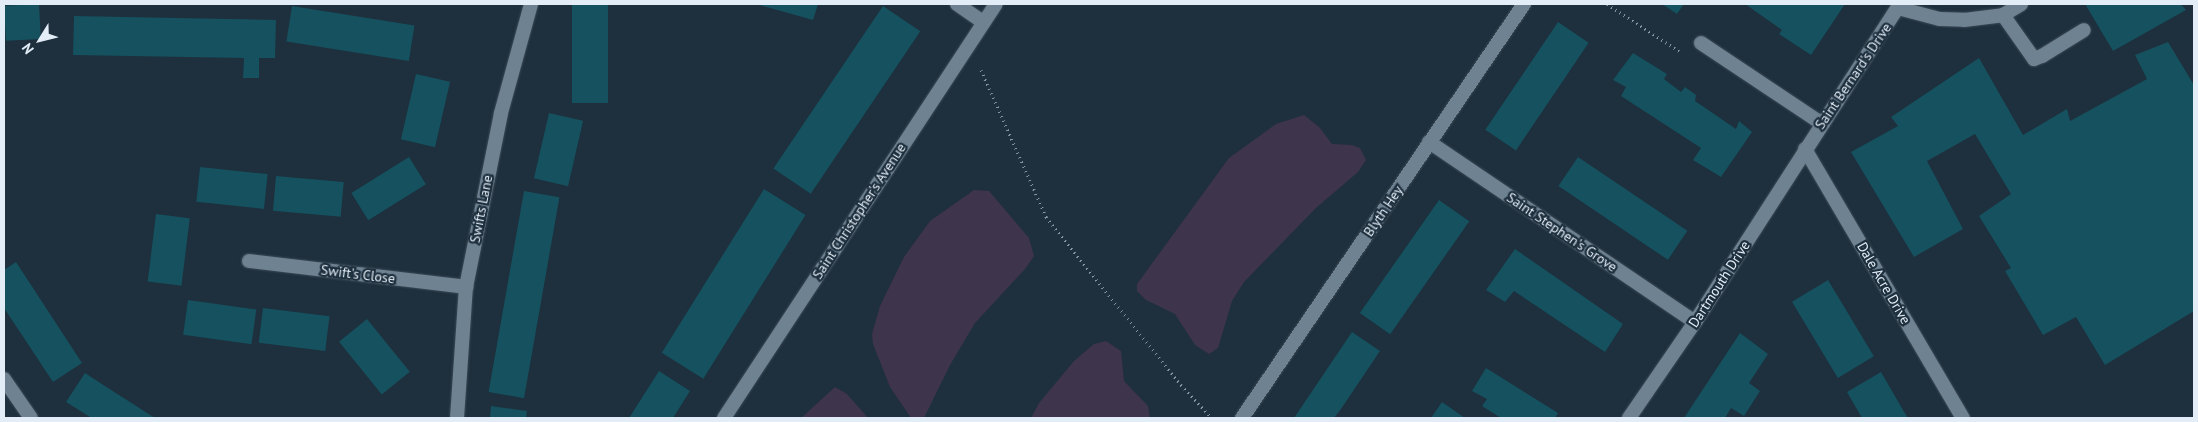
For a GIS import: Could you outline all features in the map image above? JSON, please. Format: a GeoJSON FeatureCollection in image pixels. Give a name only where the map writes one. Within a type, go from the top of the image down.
{"type":"FeatureCollection","features":[{"type":"Feature","properties":{"kind":"street","name":"Swifts Lane"},"geometry":{"type":"LineString","coordinates":[[457,418],[466,288],[501,113],[528,4]]}},
{"type":"Feature","properties":{"kind":"street"},"geometry":{"type":"LineString","coordinates":[[956,4],[984,22]]}},
{"type":"Feature","properties":{"kind":"street","name":"Saint Christopher's Avenue"},"geometry":{"type":"LineString","coordinates":[[724,418],[962,53],[996,4]]}},
{"type":"Feature","properties":{"kind":"street","name":"Blyth Hey"},"geometry":{"type":"LineString","coordinates":[[1242,418],[1524,4]]}},
{"type":"Feature","properties":{"kind":"street"},"geometry":{"type":"LineString","coordinates":[[1899,6],[1940,19],[1964,20],[2003,15],[2021,4]]}},
{"type":"Feature","properties":{"kind":"street","name":"Saint Bernard's Drive"},"geometry":{"type":"LineString","coordinates":[[1805,149],[1899,6]]}},
{"type":"Feature","properties":{"kind":"street"},"geometry":{"type":"LineString","coordinates":[[2003,15],[2034,59],[2084,30]]}},
{"type":"Feature","properties":{"kind":"street"},"geometry":{"type":"LineString","coordinates":[[1700,43],[1822,122]]}},
{"type":"Feature","properties":{"kind":"street","name":"Saint Stephen's Grove"},"geometry":{"type":"LineString","coordinates":[[1429,142],[1695,322]]}},
{"type":"Feature","properties":{"kind":"street","name":"Dartmouth Drive"},"geometry":{"type":"LineString","coordinates":[[1629,418],[1695,322],[1805,149]]}},
{"type":"Feature","properties":{"kind":"street","name":"Dale Acre Drive"},"geometry":{"type":"LineString","coordinates":[[1805,149],[1963,418]]}},
{"type":"Feature","properties":{"kind":"street","name":"Swift's Close"},"geometry":{"type":"LineString","coordinates":[[250,261],[466,288]]}},
{"type":"Feature","properties":{"kind":"street"},"geometry":{"type":"LineString","coordinates":[[4,379],[31,418]]}},
{"type":"Feature","properties":{"kind":"path"},"geometry":{"type":"LineString","coordinates":[[1607,4],[1678,51],[1700,43]]}},
{"type":"Feature","properties":{"kind":"path"},"geometry":{"type":"LineString","coordinates":[[962,53],[980,67],[1046,216],[1175,377],[1212,418]]}},
{"type":"Feature","properties":{"kind":"shaded area"},"geometry":{"type":"Polygon","coordinates":[[[1304,115],[1320,128],[1332,144],[1352,145],[1360,148],[1366,160],[1358,172],[1316,208],[1244,282],[1232,301],[1218,348],[1209,354],[1195,345],[1175,314],[1146,300],[1137,291],[1137,284],[1229,158],[1276,124],[1304,115]]]}},
{"type":"Feature","properties":{"kind":"shaded area"},"geometry":{"type":"Polygon","coordinates":[[[974,190],[989,191],[1029,238],[1034,256],[1025,269],[975,323],[950,365],[924,418],[911,418],[890,387],[873,344],[872,334],[880,306],[904,257],[930,221],[974,190]]]}},
{"type":"Feature","properties":{"kind":"shaded area"},"geometry":{"type":"Polygon","coordinates":[[[1106,341],[1121,351],[1124,381],[1148,406],[1150,418],[1031,418],[1039,403],[1074,361],[1094,344],[1106,341]]]}},
{"type":"Feature","properties":{"kind":"shaded area"},"geometry":{"type":"Polygon","coordinates":[[[835,387],[847,394],[868,418],[801,418],[835,387]]]}},
{"type":"Feature","properties":{"kind":"building"},"geometry":{"type":"Polygon","coordinates":[[[39,4],[41,39],[6,41],[4,6],[39,4]]]}},
{"type":"Feature","properties":{"kind":"building"},"geometry":{"type":"Polygon","coordinates":[[[572,4],[608,4],[608,103],[572,103],[572,4]]]}},
{"type":"Feature","properties":{"kind":"building"},"geometry":{"type":"Polygon","coordinates":[[[756,4],[818,4],[813,20],[756,4]]]}},
{"type":"Feature","properties":{"kind":"building"},"geometry":{"type":"Polygon","coordinates":[[[1662,4],[1684,4],[1677,14],[1662,4]]]}},
{"type":"Feature","properties":{"kind":"building"},"geometry":{"type":"Polygon","coordinates":[[[1745,4],[1845,4],[1811,55],[1779,34],[1782,30],[1745,4]]]}},
{"type":"Feature","properties":{"kind":"building"},"geometry":{"type":"Polygon","coordinates":[[[2085,4],[2181,4],[2186,10],[2113,51],[2085,4]]]}},
{"type":"Feature","properties":{"kind":"building"},"geometry":{"type":"Polygon","coordinates":[[[292,6],[414,25],[409,61],[286,42],[292,6]]]}},
{"type":"Feature","properties":{"kind":"building"},"geometry":{"type":"Polygon","coordinates":[[[883,6],[920,31],[811,194],[773,168],[883,6]]]}},
{"type":"Feature","properties":{"kind":"building"},"geometry":{"type":"Polygon","coordinates":[[[74,16],[276,20],[275,58],[259,58],[259,78],[243,78],[244,58],[73,55],[74,16]]]}},
{"type":"Feature","properties":{"kind":"building"},"geometry":{"type":"Polygon","coordinates":[[[1558,22],[1589,43],[1516,150],[1485,130],[1558,22]]]}},
{"type":"Feature","properties":{"kind":"building"},"geometry":{"type":"Polygon","coordinates":[[[2168,42],[2194,85],[2194,311],[2105,365],[2076,317],[2043,335],[2005,271],[2011,268],[1979,216],[2011,194],[1975,134],[1927,161],[1963,229],[1914,257],[1851,152],[1898,126],[1891,117],[1979,58],[2023,135],[2067,109],[2070,121],[2147,79],[2135,55],[2168,42]]]}},
{"type":"Feature","properties":{"kind":"building"},"geometry":{"type":"Polygon","coordinates":[[[1633,53],[1667,74],[1664,79],[1681,92],[1685,87],[1696,95],[1695,101],[1736,129],[1739,121],[1752,132],[1721,177],[1693,160],[1701,148],[1621,96],[1626,87],[1613,80],[1633,53]]]}},
{"type":"Feature","properties":{"kind":"building"},"geometry":{"type":"Polygon","coordinates":[[[416,74],[450,82],[435,147],[401,139],[416,74]]]}},
{"type":"Feature","properties":{"kind":"building"},"geometry":{"type":"Polygon","coordinates":[[[549,113],[583,121],[568,186],[534,178],[549,113]]]}},
{"type":"Feature","properties":{"kind":"building"},"geometry":{"type":"Polygon","coordinates":[[[409,157],[426,184],[368,220],[351,193],[409,157]]]}},
{"type":"Feature","properties":{"kind":"building"},"geometry":{"type":"Polygon","coordinates":[[[1578,157],[1687,231],[1668,260],[1558,186],[1578,157]]]}},
{"type":"Feature","properties":{"kind":"building"},"geometry":{"type":"Polygon","coordinates":[[[200,167],[268,174],[264,209],[196,202],[200,167]]]}},
{"type":"Feature","properties":{"kind":"building"},"geometry":{"type":"Polygon","coordinates":[[[276,176],[344,182],[341,217],[273,211],[276,176]]]}},
{"type":"Feature","properties":{"kind":"building"},"geometry":{"type":"Polygon","coordinates":[[[764,189],[806,215],[703,379],[662,353],[764,189]]]}},
{"type":"Feature","properties":{"kind":"building"},"geometry":{"type":"Polygon","coordinates":[[[524,191],[559,197],[524,398],[489,392],[524,191]]]}},
{"type":"Feature","properties":{"kind":"building"},"geometry":{"type":"Polygon","coordinates":[[[1439,200],[1469,221],[1390,334],[1360,313],[1439,200]]]}},
{"type":"Feature","properties":{"kind":"building"},"geometry":{"type":"Polygon","coordinates":[[[156,214],[190,218],[181,286],[148,281],[156,214]]]}},
{"type":"Feature","properties":{"kind":"building"},"geometry":{"type":"Polygon","coordinates":[[[1515,249],[1623,324],[1605,352],[1514,291],[1505,302],[1486,290],[1515,249]]]}},
{"type":"Feature","properties":{"kind":"building"},"geometry":{"type":"Polygon","coordinates":[[[16,262],[82,363],[53,382],[4,308],[4,270],[16,262]]]}},
{"type":"Feature","properties":{"kind":"building"},"geometry":{"type":"Polygon","coordinates":[[[1828,280],[1874,356],[1838,378],[1792,302],[1828,280]]]}},
{"type":"Feature","properties":{"kind":"building"},"geometry":{"type":"Polygon","coordinates":[[[188,300],[256,310],[251,344],[183,335],[188,300]]]}},
{"type":"Feature","properties":{"kind":"building"},"geometry":{"type":"Polygon","coordinates":[[[263,308],[330,316],[325,351],[259,343],[263,308]]]}},
{"type":"Feature","properties":{"kind":"building"},"geometry":{"type":"Polygon","coordinates":[[[367,319],[410,372],[382,395],[339,342],[367,319]]]}},
{"type":"Feature","properties":{"kind":"building"},"geometry":{"type":"Polygon","coordinates":[[[1352,332],[1380,351],[1341,409],[1334,418],[1294,418],[1352,332]]]}},
{"type":"Feature","properties":{"kind":"building"},"geometry":{"type":"Polygon","coordinates":[[[1740,333],[1768,354],[1749,383],[1760,391],[1744,416],[1731,408],[1725,418],[1684,418],[1740,333]]]}},
{"type":"Feature","properties":{"kind":"building"},"geometry":{"type":"Polygon","coordinates":[[[1486,368],[1558,413],[1555,418],[1501,418],[1482,406],[1487,399],[1472,391],[1486,368]]]}},
{"type":"Feature","properties":{"kind":"building"},"geometry":{"type":"Polygon","coordinates":[[[659,371],[690,391],[673,418],[629,418],[659,371]]]}},
{"type":"Feature","properties":{"kind":"building"},"geometry":{"type":"Polygon","coordinates":[[[1881,372],[1908,418],[1862,418],[1847,392],[1881,372]]]}},
{"type":"Feature","properties":{"kind":"building"},"geometry":{"type":"Polygon","coordinates":[[[85,373],[155,418],[90,417],[66,402],[85,373]]]}},
{"type":"Feature","properties":{"kind":"building"},"geometry":{"type":"Polygon","coordinates":[[[1442,402],[1465,418],[1431,418],[1442,402]]]}},
{"type":"Feature","properties":{"kind":"building"},"geometry":{"type":"Polygon","coordinates":[[[491,406],[527,411],[526,418],[490,418],[491,406]]]}}]}
